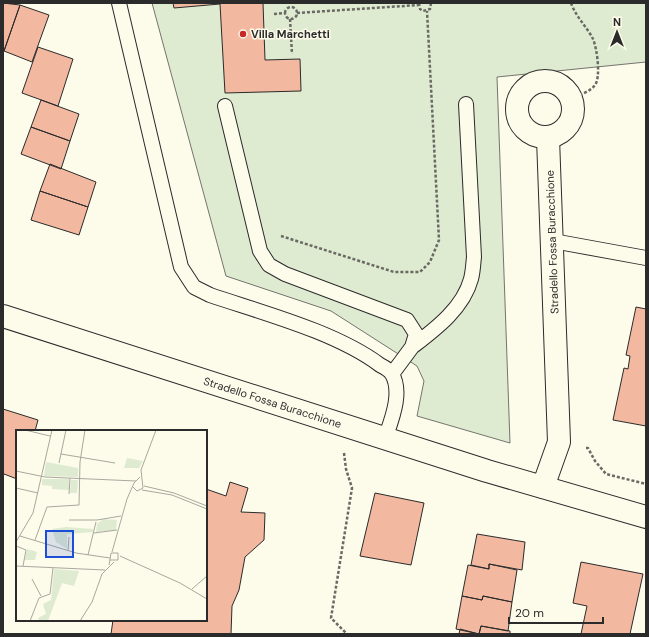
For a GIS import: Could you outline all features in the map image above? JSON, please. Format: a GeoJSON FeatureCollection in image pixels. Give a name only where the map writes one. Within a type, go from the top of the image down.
{"type":"FeatureCollection","features":[{"type":"Feature","properties":{"kind":"street"},"geometry":{"type":"LineString","coordinates":[[540,81],[549,81],[563,87],[571,98],[574,107],[570,124],[564,131],[548,138],[538,137],[529,133],[522,127],[516,109],[521,95],[531,85],[540,81]]}},
{"type":"Feature","properties":{"kind":"street","name":"Stradello Fossa Buracchione"},"geometry":{"type":"LineString","coordinates":[[542,487],[559,442],[553,241],[548,138]]}},
{"type":"Feature","properties":{"kind":"street","name":"Stradello Fossa Buracchione"},"geometry":{"type":"LineString","coordinates":[[3,316],[340,425],[542,487],[646,517]]}},
{"type":"Feature","properties":{"kind":"lane"},"geometry":{"type":"LineString","coordinates":[[119,3],[181,267],[194,287],[210,295],[321,333],[366,354],[392,374],[396,390],[394,409],[385,439]]}},
{"type":"Feature","properties":{"kind":"lane"},"geometry":{"type":"LineString","coordinates":[[392,374],[412,347],[445,319],[460,301],[471,280],[474,257],[466,104]]}},
{"type":"Feature","properties":{"kind":"lane"},"geometry":{"type":"LineString","coordinates":[[225,106],[260,251],[269,265],[285,274],[407,320],[416,334],[412,347]]}},
{"type":"Feature","properties":{"kind":"lane"},"geometry":{"type":"LineString","coordinates":[[553,241],[646,258]]}},
{"type":"Feature","properties":{"kind":"path"},"geometry":{"type":"LineString","coordinates":[[426,11],[430,9],[431,3]]}},
{"type":"Feature","properties":{"kind":"path"},"geometry":{"type":"LineString","coordinates":[[571,3],[596,46],[598,72],[596,84],[586,92],[571,98]]}},
{"type":"Feature","properties":{"kind":"path"},"geometry":{"type":"LineString","coordinates":[[297,13],[419,4],[423,11],[426,11]]}},
{"type":"Feature","properties":{"kind":"path"},"geometry":{"type":"LineString","coordinates":[[284,13],[289,5],[296,9],[297,13]]}},
{"type":"Feature","properties":{"kind":"path"},"geometry":{"type":"LineString","coordinates":[[254,228],[394,272],[420,272],[430,262],[439,240],[426,11]]}},
{"type":"Feature","properties":{"kind":"path"},"geometry":{"type":"LineString","coordinates":[[274,14],[284,13]]}},
{"type":"Feature","properties":{"kind":"path"},"geometry":{"type":"LineString","coordinates":[[284,13],[290,19],[292,54]]}},
{"type":"Feature","properties":{"kind":"path"},"geometry":{"type":"LineString","coordinates":[[290,19],[294,18],[297,13]]}},
{"type":"Feature","properties":{"kind":"path"},"geometry":{"type":"LineString","coordinates":[[340,425],[346,469],[352,488],[331,618],[347,634]]}},
{"type":"Feature","properties":{"kind":"path"},"geometry":{"type":"LineString","coordinates":[[559,442],[588,448],[595,461],[606,474],[646,484]]}},
{"type":"Feature","properties":{"kind":"green space"},"geometry":{"type":"Polygon","coordinates":[[[152,3],[646,3],[646,62],[497,77],[510,443],[417,416],[424,381],[417,366],[331,311],[226,276],[152,3]]]}},
{"type":"Feature","properties":{"kind":"building"},"geometry":{"type":"Polygon","coordinates":[[[3,3],[20,5],[4,51],[3,50],[3,3]]]}},
{"type":"Feature","properties":{"kind":"building","name":"Villa Marchetti"},"geometry":{"type":"Polygon","coordinates":[[[173,3],[263,3],[265,60],[300,59],[301,91],[225,93],[220,4],[174,8],[173,3]]]}},
{"type":"Feature","properties":{"kind":"building"},"geometry":{"type":"Polygon","coordinates":[[[20,5],[49,15],[32,62],[4,51],[20,5]]]}},
{"type":"Feature","properties":{"kind":"building"},"geometry":{"type":"Polygon","coordinates":[[[38,47],[73,59],[58,106],[22,93],[38,47]]]}},
{"type":"Feature","properties":{"kind":"building"},"geometry":{"type":"Polygon","coordinates":[[[41,100],[79,114],[70,141],[31,127],[41,100]]]}},
{"type":"Feature","properties":{"kind":"building"},"geometry":{"type":"Polygon","coordinates":[[[31,127],[70,141],[61,169],[21,154],[31,127]]]}},
{"type":"Feature","properties":{"kind":"building"},"geometry":{"type":"Polygon","coordinates":[[[50,164],[96,182],[88,207],[40,191],[50,164]]]}},
{"type":"Feature","properties":{"kind":"building"},"geometry":{"type":"Polygon","coordinates":[[[40,191],[88,207],[79,235],[31,220],[40,191]]]}},
{"type":"Feature","properties":{"kind":"building"},"geometry":{"type":"Polygon","coordinates":[[[636,307],[646,309],[646,426],[613,420],[624,368],[628,369],[630,356],[626,355],[636,307]]]}},
{"type":"Feature","properties":{"kind":"building"},"geometry":{"type":"Polygon","coordinates":[[[3,409],[38,420],[35,430],[16,430],[16,479],[4,474],[3,476],[3,409]]]}},
{"type":"Feature","properties":{"kind":"building"},"geometry":{"type":"Polygon","coordinates":[[[230,482],[248,488],[241,512],[265,513],[264,540],[245,557],[239,590],[232,606],[231,634],[111,634],[113,621],[207,621],[207,489],[226,496],[230,482]]]}},
{"type":"Feature","properties":{"kind":"building"},"geometry":{"type":"Polygon","coordinates":[[[375,493],[424,503],[411,565],[360,556],[375,493]]]}},
{"type":"Feature","properties":{"kind":"building"},"geometry":{"type":"Polygon","coordinates":[[[477,534],[525,542],[522,570],[489,564],[489,569],[471,565],[477,534]]]}},
{"type":"Feature","properties":{"kind":"building"},"geometry":{"type":"Polygon","coordinates":[[[581,562],[643,574],[630,634],[581,634],[587,606],[573,603],[581,562]]]}},
{"type":"Feature","properties":{"kind":"building"},"geometry":{"type":"Polygon","coordinates":[[[489,564],[517,570],[512,602],[483,596],[482,600],[462,596],[468,565],[489,569],[489,564]]]}},
{"type":"Feature","properties":{"kind":"building"},"geometry":{"type":"Polygon","coordinates":[[[462,596],[482,600],[483,596],[512,602],[508,631],[481,626],[479,634],[456,629],[462,596]]]}},
{"type":"Feature","properties":{"kind":"building"},"geometry":{"type":"Polygon","coordinates":[[[481,626],[510,631],[510,634],[479,634],[481,626]]]}},
{"type":"Feature","properties":{"kind":"building"},"geometry":{"type":"Polygon","coordinates":[[[460,629],[479,634],[459,634],[460,629]]]}},
{"type":"Feature","properties":{"kind":"place","name":"Villa Marchetti"},"geometry":{"type":"Point","coordinates":[243,34]}}]}
